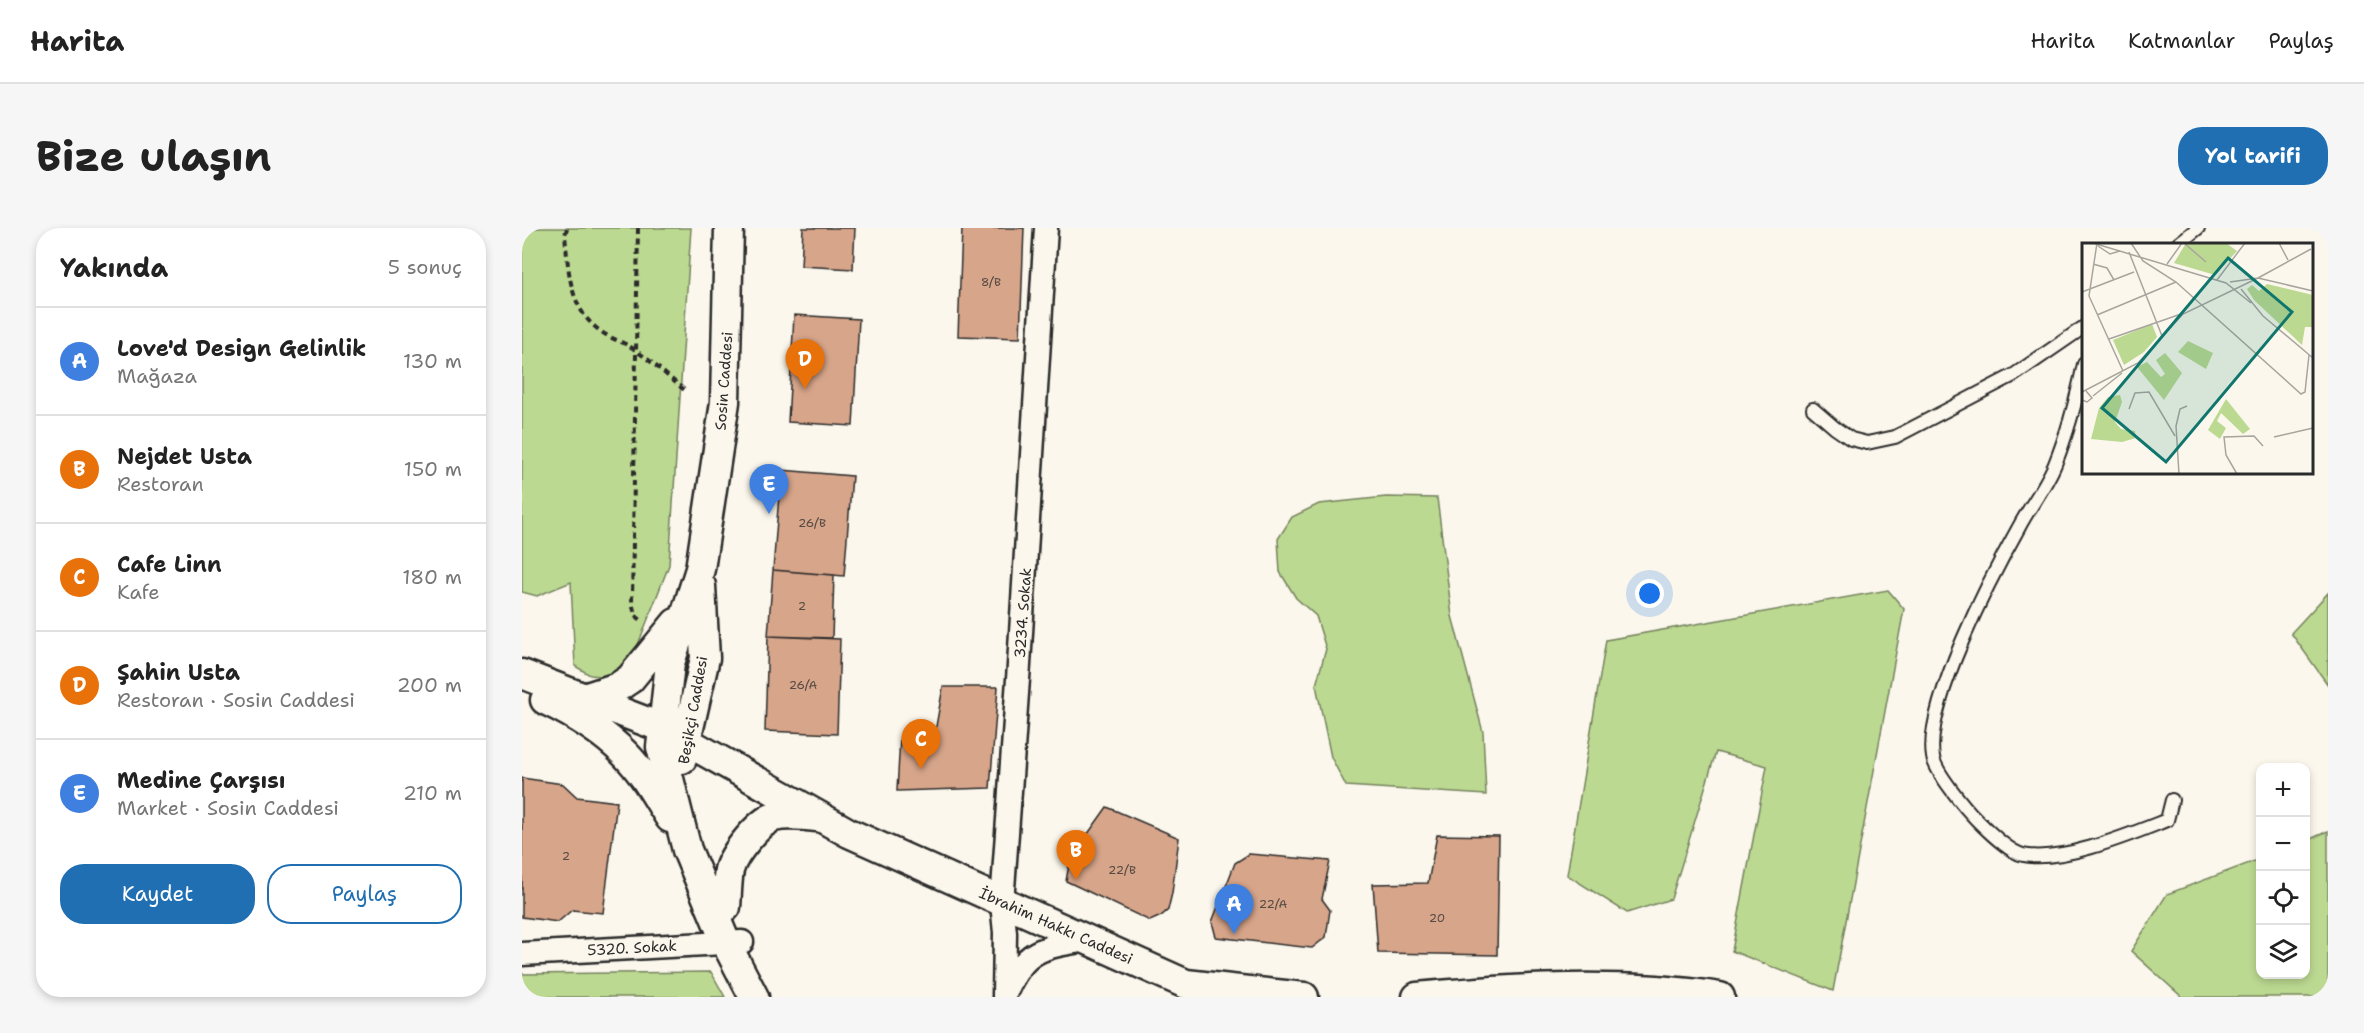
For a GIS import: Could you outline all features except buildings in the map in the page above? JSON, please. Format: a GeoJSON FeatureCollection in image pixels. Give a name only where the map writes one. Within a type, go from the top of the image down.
{"type":"FeatureCollection","features":[{"type":"Feature","properties":{"kind":"street","name":"Sosin Caddesi"},"geometry":{"type":"LineString","coordinates":[[700,569],[725,402],[729,228]]}},
{"type":"Feature","properties":{"kind":"street","name":"3234. Sokak"},"geometry":{"type":"LineString","coordinates":[[1004,997],[1005,933],[1002,903],[1046,228]]}},
{"type":"Feature","properties":{"kind":"street","name":"Beşikçi Caddesi"},"geometry":{"type":"LineString","coordinates":[[700,569],[670,663],[674,735],[707,865],[726,907],[734,942],[773,997]]}},
{"type":"Feature","properties":{"kind":"street","name":"Beşikçi Caddesi"},"geometry":{"type":"LineString","coordinates":[[700,569],[705,658],[674,735],[661,747],[685,842],[734,942],[754,997]]}},
{"type":"Feature","properties":{"kind":"street"},"geometry":{"type":"LineString","coordinates":[[584,698],[618,687],[630,679],[663,641],[688,607]]}},
{"type":"Feature","properties":{"kind":"street","name":"İbrahim Hakkı Caddesi"},"geometry":{"type":"LineString","coordinates":[[522,674],[674,735],[819,817],[1195,990],[1304,997]]}},
{"type":"Feature","properties":{"kind":"street"},"geometry":{"type":"LineString","coordinates":[[522,688],[575,714],[624,753],[645,777],[685,842]]}},
{"type":"Feature","properties":{"kind":"street"},"geometry":{"type":"LineString","coordinates":[[726,907],[729,870],[745,841],[771,818],[790,814],[819,817]]}},
{"type":"Feature","properties":{"kind":"street"},"geometry":{"type":"LineString","coordinates":[[1004,997],[1014,973],[1039,950],[1088,940]]}},
{"type":"Feature","properties":{"kind":"street","name":"5320. Sokak"},"geometry":{"type":"LineString","coordinates":[[522,954],[734,942]]}},
{"type":"Feature","properties":{"kind":"street"},"geometry":{"type":"LineString","coordinates":[[1417,997],[1615,989],[1681,991],[1720,997]]}},
{"type":"Feature","properties":{"kind":"lane"},"geometry":{"type":"LineString","coordinates":[[2179,243],[2198,228]]}},
{"type":"Feature","properties":{"kind":"lane"},"geometry":{"type":"LineString","coordinates":[[1813,409],[1851,439],[1867,443],[1895,437],[2014,375],[2082,328]]}},
{"type":"Feature","properties":{"kind":"lane"},"geometry":{"type":"LineString","coordinates":[[2082,374],[2055,465],[1982,598],[1951,668],[1932,732],[1933,760],[1962,806],[1992,836],[2022,855],[2054,855],[2118,839],[2167,820],[2172,800]]}},
{"type":"Feature","properties":{"kind":"path"},"geometry":{"type":"LineString","coordinates":[[567,228],[565,235],[568,263],[577,305],[586,319],[608,336],[628,345],[687,393]]}},
{"type":"Feature","properties":{"kind":"path"},"geometry":{"type":"LineString","coordinates":[[638,228],[632,602],[635,615],[663,641]]}},
{"type":"Feature","properties":{"kind":"green space"},"geometry":{"type":"Polygon","coordinates":[[[522,228],[691,228],[669,565],[625,678],[590,675],[575,666],[571,582],[537,596],[522,592],[522,228]]]}},
{"type":"Feature","properties":{"kind":"green space"},"geometry":{"type":"Polygon","coordinates":[[[1386,497],[1437,498],[1452,616],[1483,732],[1486,795],[1346,786],[1331,757],[1316,685],[1326,649],[1316,616],[1296,598],[1280,572],[1278,539],[1292,517],[1319,504],[1386,497]]]}},
{"type":"Feature","properties":{"kind":"green space"},"geometry":{"type":"Polygon","coordinates":[[[1888,590],[1904,609],[1833,991],[1732,951],[1767,766],[1716,752],[1671,899],[1627,913],[1567,875],[1606,640],[1888,590]]]}},
{"type":"Feature","properties":{"kind":"green space"},"geometry":{"type":"Polygon","coordinates":[[[2328,593],[2328,685],[2291,633],[2328,593]]]}},
{"type":"Feature","properties":{"kind":"green space"},"geometry":{"type":"Polygon","coordinates":[[[2328,831],[2328,997],[2182,997],[2131,951],[2167,894],[2256,861],[2256,979],[2310,979],[2310,839],[2328,831]]]}},
{"type":"Feature","properties":{"kind":"green space"},"geometry":{"type":"Polygon","coordinates":[[[711,972],[725,997],[522,997],[522,974],[711,972]]]}},
{"type":"Feature","properties":{"kind":"place","name":"Şahin Usta"},"geometry":{"type":"Point","coordinates":[805,389]}},
{"type":"Feature","properties":{"kind":"place","name":"Medine Çarşısı"},"geometry":{"type":"Point","coordinates":[769,514]}},
{"type":"Feature","properties":{"kind":"place","name":"Cafe Linn"},"geometry":{"type":"Point","coordinates":[921,769]}},
{"type":"Feature","properties":{"kind":"place","name":"Nejdet Usta"},"geometry":{"type":"Point","coordinates":[1076,880]}},
{"type":"Feature","properties":{"kind":"place","name":"Love'd Design Gelinlik"},"geometry":{"type":"Point","coordinates":[1234,934]}}]}
